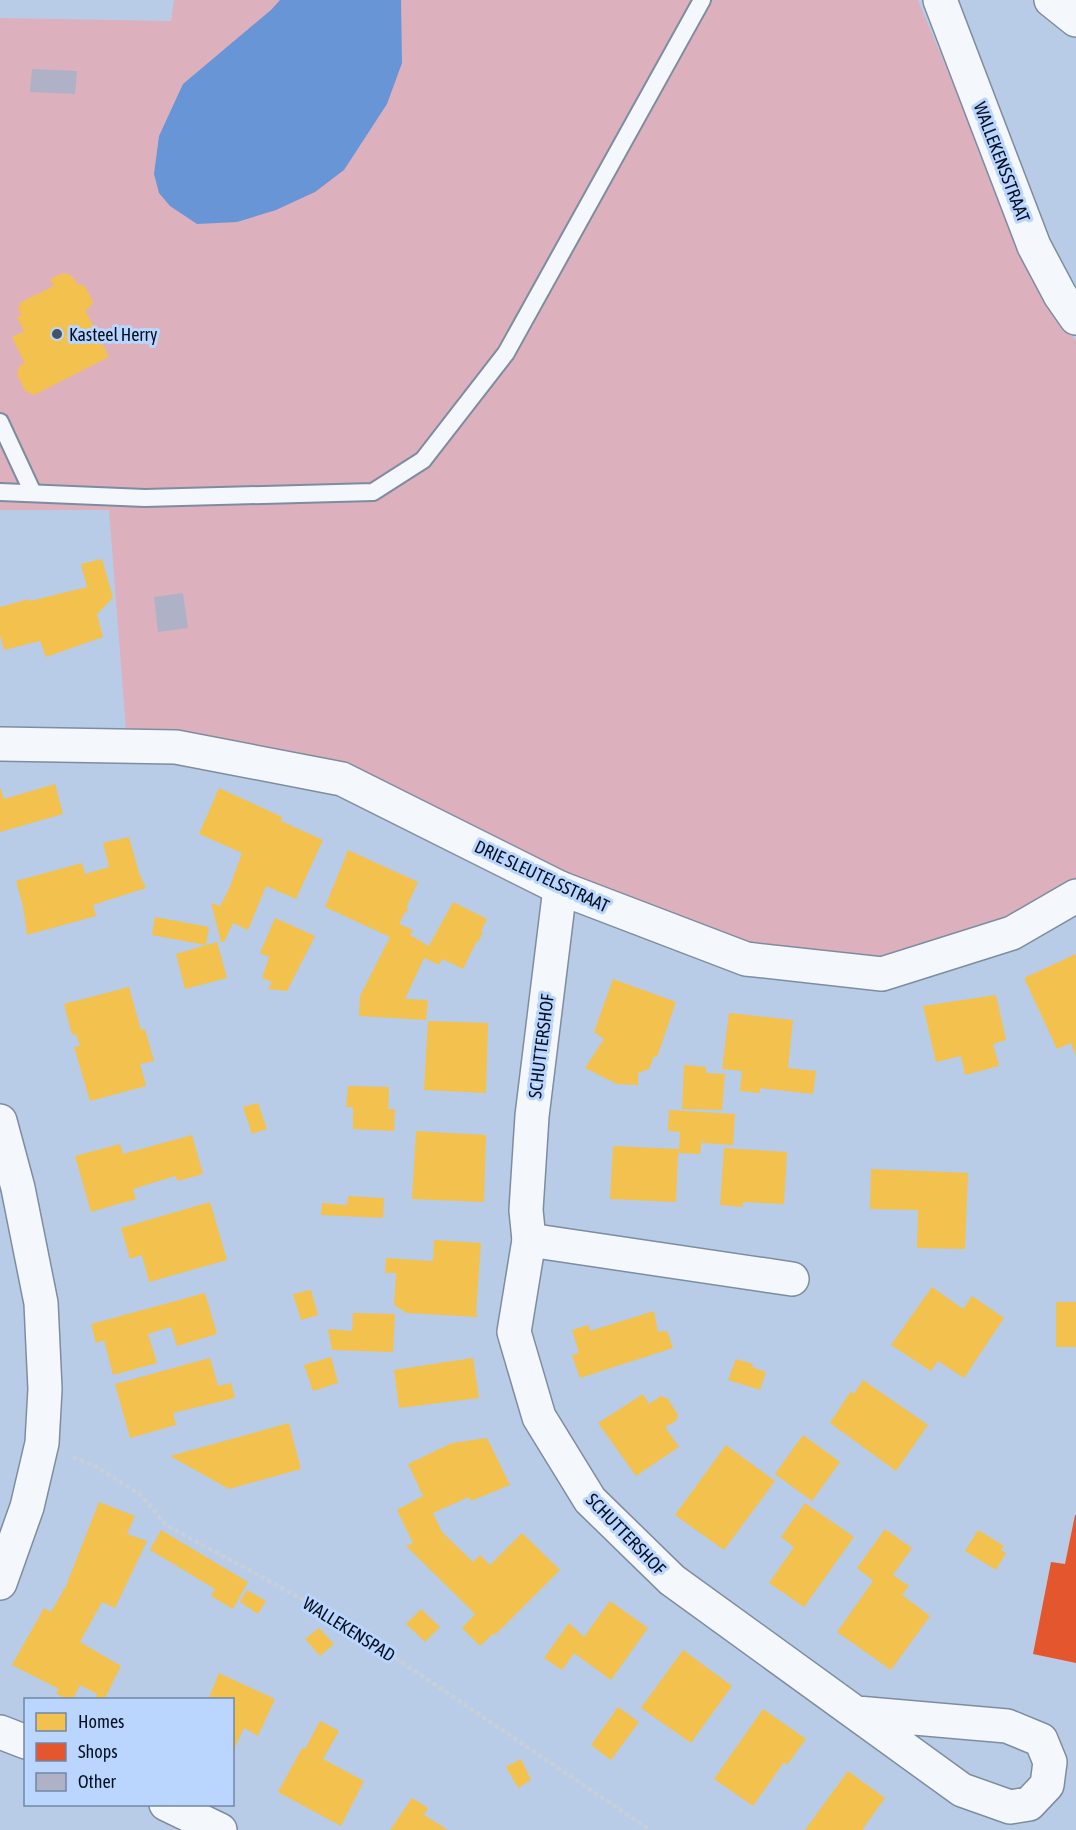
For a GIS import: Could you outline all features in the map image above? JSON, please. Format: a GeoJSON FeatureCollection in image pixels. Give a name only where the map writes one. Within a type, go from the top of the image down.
{"type":"FeatureCollection","features":[{"type":"Feature","properties":{"kind":"street","name":"WALLEKENSSTRAAT"},"geometry":{"type":"LineString","coordinates":[[940,0],[1034,246],[1060,295],[1076,318]]}},
{"type":"Feature","properties":{"kind":"street"},"geometry":{"type":"LineString","coordinates":[[1051,0],[1076,20]]}},
{"type":"Feature","properties":{"kind":"street","name":"DRIE SLEUTELSSTRAAT"},"geometry":{"type":"LineString","coordinates":[[0,744],[176,747],[342,778],[560,888],[746,959],[882,974],[1012,933],[1076,896]]}},
{"type":"Feature","properties":{"kind":"street","name":"SCHUTTERSHOF"},"geometry":{"type":"LineString","coordinates":[[560,888],[532,1116],[526,1210],[529,1240],[514,1332],[539,1417],[590,1500],[672,1580],[962,1790],[1010,1807],[1029,1804],[1047,1785],[1050,1762],[1041,1740],[1007,1726],[857,1713]]}},
{"type":"Feature","properties":{"kind":"street"},"geometry":{"type":"LineString","coordinates":[[0,1121],[18,1188],[41,1303],[45,1389],[42,1443],[27,1507],[0,1583]]}},
{"type":"Feature","properties":{"kind":"street"},"geometry":{"type":"LineString","coordinates":[[529,1240],[792,1279]]}},
{"type":"Feature","properties":{"kind":"street"},"geometry":{"type":"LineString","coordinates":[[0,1732],[24,1741]]}},
{"type":"Feature","properties":{"kind":"street"},"geometry":{"type":"LineString","coordinates":[[170,1806],[220,1830]]}},
{"type":"Feature","properties":{"kind":"lane"},"geometry":{"type":"LineString","coordinates":[[0,492],[145,498],[373,492],[423,460],[506,353],[702,0]]}},
{"type":"Feature","properties":{"kind":"lane"},"geometry":{"type":"LineString","coordinates":[[0,422],[33,493]]}},
{"type":"Feature","properties":{"kind":"path","name":"WALLEKENSPAD"},"geometry":{"type":"LineString","coordinates":[[42,1443],[97,1467],[141,1496],[166,1525],[335,1617],[650,1830]]}},
{"type":"Feature","properties":{"kind":"shaded area"},"geometry":{"type":"Polygon","coordinates":[[[174,0],[918,0],[1017,238],[1064,324],[1076,341],[1076,880],[999,923],[875,957],[728,939],[556,876],[338,765],[126,730],[109,510],[0,510],[0,18],[171,21],[174,0]]]}},
{"type":"Feature","properties":{"kind":"water"},"geometry":{"type":"Polygon","coordinates":[[[280,0],[401,0],[402,63],[387,104],[344,170],[315,192],[276,210],[237,222],[197,224],[170,206],[159,193],[154,174],[159,136],[183,84],[280,0]]]}},
{"type":"Feature","properties":{"kind":"building: Homes","name":"Kasteel Herry"},"geometry":{"type":"Polygon","coordinates":[[[63,273],[72,276],[77,284],[85,286],[93,302],[85,310],[109,357],[34,395],[25,391],[17,374],[20,365],[25,364],[12,337],[24,331],[17,317],[22,315],[18,309],[21,302],[54,286],[50,279],[63,273]]]}},
{"type":"Feature","properties":{"kind":"building: Homes"},"geometry":{"type":"Polygon","coordinates":[[[102,559],[113,598],[97,614],[103,637],[46,657],[40,641],[4,650],[0,635],[0,607],[87,587],[81,564],[102,559]]]}},
{"type":"Feature","properties":{"kind":"building: Homes"},"geometry":{"type":"Polygon","coordinates":[[[55,784],[63,814],[0,832],[0,787],[4,799],[55,784]]]}},
{"type":"Feature","properties":{"kind":"building: Homes"},"geometry":{"type":"Polygon","coordinates":[[[219,788],[282,817],[281,821],[323,840],[296,899],[266,886],[248,930],[233,923],[224,942],[221,942],[211,903],[220,906],[242,853],[199,834],[219,788]]]}},
{"type":"Feature","properties":{"kind":"building: Homes"},"geometry":{"type":"Polygon","coordinates":[[[129,837],[139,873],[146,888],[93,905],[96,916],[27,935],[23,906],[16,881],[82,863],[85,874],[109,867],[103,843],[129,837]]]}},
{"type":"Feature","properties":{"kind":"building: Homes"},"geometry":{"type":"Polygon","coordinates":[[[348,850],[418,882],[406,908],[407,913],[405,912],[399,924],[413,930],[410,935],[429,946],[453,902],[487,919],[481,932],[483,933],[463,969],[442,959],[439,965],[424,958],[405,999],[428,1000],[426,1020],[359,1016],[360,996],[390,937],[325,907],[348,850]]]}},
{"type":"Feature","properties":{"kind":"building: Homes"},"geometry":{"type":"Polygon","coordinates":[[[155,917],[209,927],[206,945],[152,935],[155,917]]]}},
{"type":"Feature","properties":{"kind":"building: Homes"},"geometry":{"type":"Polygon","coordinates":[[[275,918],[315,936],[287,991],[268,989],[272,982],[262,978],[269,957],[260,953],[275,918]]]}},
{"type":"Feature","properties":{"kind":"building: Homes"},"geometry":{"type":"Polygon","coordinates":[[[217,942],[227,978],[185,989],[176,954],[217,942]]]}},
{"type":"Feature","properties":{"kind":"building: Homes"},"geometry":{"type":"Polygon","coordinates":[[[1076,954],[1076,1056],[1071,1043],[1057,1049],[1024,978],[1076,954]]]}},
{"type":"Feature","properties":{"kind":"building: Homes"},"geometry":{"type":"Polygon","coordinates":[[[613,979],[676,1002],[657,1057],[654,1056],[649,1069],[638,1073],[638,1085],[617,1084],[585,1068],[604,1039],[594,1032],[613,979]]]}},
{"type":"Feature","properties":{"kind":"building: Homes"},"geometry":{"type":"Polygon","coordinates":[[[129,987],[141,1030],[145,1029],[154,1061],[140,1064],[146,1086],[90,1101],[74,1047],[80,1046],[76,1034],[72,1035],[64,1004],[129,987]]]}},
{"type":"Feature","properties":{"kind":"building: Homes"},"geometry":{"type":"Polygon","coordinates":[[[996,995],[1006,1040],[993,1044],[999,1066],[965,1075],[961,1056],[936,1062],[923,1006],[996,995]]]}},
{"type":"Feature","properties":{"kind":"building: Homes"},"geometry":{"type":"Polygon","coordinates":[[[729,1013],[793,1020],[788,1068],[816,1071],[813,1094],[760,1088],[760,1093],[740,1091],[742,1071],[722,1069],[729,1013]]]}},
{"type":"Feature","properties":{"kind":"building: Homes"},"geometry":{"type":"Polygon","coordinates":[[[428,1021],[488,1023],[486,1093],[424,1090],[428,1021]]]}},
{"type":"Feature","properties":{"kind":"building: Homes"},"geometry":{"type":"Polygon","coordinates":[[[684,1065],[706,1067],[706,1073],[725,1074],[722,1110],[682,1109],[684,1065]]]}},
{"type":"Feature","properties":{"kind":"building: Homes"},"geometry":{"type":"Polygon","coordinates":[[[348,1086],[389,1087],[388,1109],[395,1109],[394,1131],[353,1129],[353,1107],[346,1107],[348,1086]]]}},
{"type":"Feature","properties":{"kind":"building: Homes"},"geometry":{"type":"Polygon","coordinates":[[[258,1103],[267,1129],[252,1134],[243,1107],[258,1103]]]}},
{"type":"Feature","properties":{"kind":"building: Homes"},"geometry":{"type":"Polygon","coordinates":[[[669,1110],[735,1114],[733,1145],[702,1143],[703,1131],[700,1154],[678,1153],[676,1202],[610,1199],[613,1146],[679,1149],[680,1132],[668,1131],[669,1110]]]}},
{"type":"Feature","properties":{"kind":"building: Homes"},"geometry":{"type":"Polygon","coordinates":[[[416,1131],[486,1135],[484,1202],[412,1199],[416,1131]]]}},
{"type":"Feature","properties":{"kind":"building: Homes"},"geometry":{"type":"Polygon","coordinates":[[[192,1135],[203,1174],[178,1181],[175,1176],[133,1189],[136,1199],[91,1212],[75,1156],[120,1144],[123,1154],[192,1135]]]}},
{"type":"Feature","properties":{"kind":"building: Homes"},"geometry":{"type":"Polygon","coordinates":[[[724,1148],[787,1152],[784,1204],[743,1202],[743,1207],[720,1205],[724,1148]]]}},
{"type":"Feature","properties":{"kind":"building: Homes"},"geometry":{"type":"Polygon","coordinates":[[[871,1169],[968,1173],[965,1249],[917,1248],[918,1210],[870,1209],[871,1169]]]}},
{"type":"Feature","properties":{"kind":"building: Homes"},"geometry":{"type":"Polygon","coordinates":[[[348,1196],[384,1198],[383,1218],[321,1215],[322,1203],[347,1205],[348,1196]]]}},
{"type":"Feature","properties":{"kind":"building: Homes"},"geometry":{"type":"Polygon","coordinates":[[[210,1202],[227,1260],[149,1282],[142,1255],[130,1259],[121,1228],[210,1202]]]}},
{"type":"Feature","properties":{"kind":"building: Homes"},"geometry":{"type":"Polygon","coordinates":[[[434,1240],[481,1243],[476,1313],[478,1317],[407,1313],[394,1305],[396,1273],[385,1273],[386,1258],[433,1261],[434,1240]]]}},
{"type":"Feature","properties":{"kind":"building: Homes"},"geometry":{"type":"Polygon","coordinates":[[[932,1287],[963,1309],[972,1296],[1004,1318],[964,1378],[938,1361],[931,1371],[891,1345],[932,1287]]]}},
{"type":"Feature","properties":{"kind":"building: Homes"},"geometry":{"type":"Polygon","coordinates":[[[311,1290],[318,1315],[301,1320],[293,1294],[311,1290]]]}},
{"type":"Feature","properties":{"kind":"building: Homes"},"geometry":{"type":"Polygon","coordinates":[[[205,1293],[217,1334],[177,1346],[171,1327],[148,1334],[157,1363],[113,1375],[104,1340],[96,1343],[91,1324],[205,1293]]]}},
{"type":"Feature","properties":{"kind":"building: Homes"},"geometry":{"type":"Polygon","coordinates":[[[1056,1302],[1076,1302],[1076,1347],[1056,1347],[1056,1302]]]}},
{"type":"Feature","properties":{"kind":"building: Homes"},"geometry":{"type":"Polygon","coordinates":[[[654,1311],[658,1332],[667,1331],[673,1348],[580,1378],[572,1355],[579,1353],[572,1330],[589,1325],[590,1331],[654,1311]]]}},
{"type":"Feature","properties":{"kind":"building: Homes"},"geometry":{"type":"Polygon","coordinates":[[[353,1313],[395,1314],[393,1352],[332,1350],[328,1329],[352,1331],[353,1313]]]}},
{"type":"Feature","properties":{"kind":"building: Homes"},"geometry":{"type":"Polygon","coordinates":[[[331,1357],[338,1383],[313,1391],[304,1365],[331,1357]]]}},
{"type":"Feature","properties":{"kind":"building: Homes"},"geometry":{"type":"Polygon","coordinates":[[[210,1358],[218,1386],[231,1383],[235,1398],[173,1413],[176,1425],[130,1438],[115,1384],[210,1358]]]}},
{"type":"Feature","properties":{"kind":"building: Homes"},"geometry":{"type":"Polygon","coordinates":[[[473,1358],[479,1398],[399,1408],[394,1370],[473,1358]]]}},
{"type":"Feature","properties":{"kind":"building: Homes"},"geometry":{"type":"Polygon","coordinates":[[[736,1359],[753,1364],[752,1367],[766,1372],[760,1390],[728,1380],[736,1359]]]}},
{"type":"Feature","properties":{"kind":"building: Homes"},"geometry":{"type":"Polygon","coordinates":[[[863,1380],[928,1425],[896,1471],[830,1423],[851,1391],[854,1394],[863,1380]]]}},
{"type":"Feature","properties":{"kind":"building: Homes"},"geometry":{"type":"Polygon","coordinates":[[[643,1394],[649,1404],[661,1396],[668,1399],[678,1415],[676,1421],[665,1427],[679,1447],[636,1476],[598,1423],[643,1394]]]}},
{"type":"Feature","properties":{"kind":"building: Homes"},"geometry":{"type":"Polygon","coordinates":[[[289,1423],[301,1469],[229,1489],[170,1456],[289,1423]]]}},
{"type":"Feature","properties":{"kind":"building: Homes"},"geometry":{"type":"Polygon","coordinates":[[[803,1435],[840,1462],[812,1501],[775,1474],[803,1435]]]}},
{"type":"Feature","properties":{"kind":"building: Homes"},"geometry":{"type":"Polygon","coordinates":[[[487,1438],[510,1485],[471,1501],[469,1497],[433,1513],[442,1532],[473,1562],[480,1555],[490,1565],[522,1533],[560,1570],[495,1635],[494,1633],[480,1646],[462,1628],[475,1614],[406,1546],[413,1543],[397,1510],[423,1496],[408,1464],[452,1443],[487,1438]]]}},
{"type":"Feature","properties":{"kind":"building: Homes"},"geometry":{"type":"Polygon","coordinates":[[[726,1445],[775,1481],[724,1550],[675,1515],[726,1445]]]}},
{"type":"Feature","properties":{"kind":"building: Homes"},"geometry":{"type":"Polygon","coordinates":[[[99,1502],[135,1516],[127,1534],[147,1541],[115,1608],[102,1602],[80,1642],[121,1666],[105,1698],[96,1698],[97,1694],[80,1685],[74,1698],[64,1698],[56,1693],[59,1689],[12,1665],[44,1608],[51,1612],[66,1586],[99,1502]]]}},
{"type":"Feature","properties":{"kind":"building: Homes"},"geometry":{"type":"Polygon","coordinates":[[[805,1503],[854,1537],[804,1607],[769,1583],[794,1547],[781,1537],[805,1503]]]}},
{"type":"Feature","properties":{"kind":"building: Homes"},"geometry":{"type":"Polygon","coordinates":[[[885,1529],[912,1548],[893,1575],[909,1586],[902,1595],[930,1616],[891,1670],[837,1632],[873,1581],[857,1568],[885,1529]]]}},
{"type":"Feature","properties":{"kind":"building: Homes"},"geometry":{"type":"Polygon","coordinates":[[[161,1530],[248,1582],[233,1609],[211,1596],[215,1589],[150,1550],[161,1530]]]}},
{"type":"Feature","properties":{"kind":"building: Homes"},"geometry":{"type":"Polygon","coordinates":[[[978,1530],[1004,1546],[1001,1550],[1006,1553],[996,1570],[965,1551],[978,1530]]]}},
{"type":"Feature","properties":{"kind":"building: Homes"},"geometry":{"type":"Polygon","coordinates":[[[247,1590],[266,1601],[258,1614],[240,1602],[247,1590]]]}},
{"type":"Feature","properties":{"kind":"building: Homes"},"geometry":{"type":"Polygon","coordinates":[[[610,1601],[648,1628],[611,1680],[574,1653],[562,1670],[544,1658],[569,1623],[584,1637],[610,1601]]]}},
{"type":"Feature","properties":{"kind":"building: Homes"},"geometry":{"type":"Polygon","coordinates":[[[421,1609],[440,1627],[425,1642],[406,1624],[421,1609]]]}},
{"type":"Feature","properties":{"kind":"building: Homes"},"geometry":{"type":"Polygon","coordinates":[[[319,1628],[334,1644],[320,1656],[305,1639],[319,1628]]]}},
{"type":"Feature","properties":{"kind":"building: Homes"},"geometry":{"type":"Polygon","coordinates":[[[683,1650],[732,1686],[691,1743],[641,1708],[683,1650]]]}},
{"type":"Feature","properties":{"kind":"building: Homes"},"geometry":{"type":"Polygon","coordinates":[[[219,1673],[275,1699],[258,1736],[244,1728],[234,1750],[234,1698],[209,1698],[219,1673]]]}},
{"type":"Feature","properties":{"kind":"building: Homes"},"geometry":{"type":"Polygon","coordinates":[[[618,1707],[639,1722],[611,1760],[591,1745],[618,1707]]]}},
{"type":"Feature","properties":{"kind":"building: Homes"},"geometry":{"type":"Polygon","coordinates":[[[763,1709],[806,1739],[787,1765],[784,1762],[753,1806],[714,1779],[763,1709]]]}},
{"type":"Feature","properties":{"kind":"building: Homes"},"geometry":{"type":"Polygon","coordinates":[[[320,1721],[339,1731],[323,1759],[364,1781],[341,1826],[278,1792],[320,1721]]]}},
{"type":"Feature","properties":{"kind":"building: Homes"},"geometry":{"type":"Polygon","coordinates":[[[521,1759],[531,1780],[518,1788],[506,1767],[521,1759]]]}},
{"type":"Feature","properties":{"kind":"building: Homes"},"geometry":{"type":"Polygon","coordinates":[[[848,1771],[885,1798],[862,1830],[805,1830],[848,1771]]]}},
{"type":"Feature","properties":{"kind":"building: Homes"},"geometry":{"type":"Polygon","coordinates":[[[412,1798],[428,1808],[424,1815],[448,1830],[390,1830],[412,1798]]]}},
{"type":"Feature","properties":{"kind":"building: Shops"},"geometry":{"type":"Polygon","coordinates":[[[1075,1515],[1076,1663],[1033,1654],[1051,1562],[1065,1564],[1075,1515]]]}},
{"type":"Feature","properties":{"kind":"building: Other"},"geometry":{"type":"Polygon","coordinates":[[[32,69],[77,71],[75,94],[30,92],[32,69]]]}},
{"type":"Feature","properties":{"kind":"building: Other"},"geometry":{"type":"Polygon","coordinates":[[[183,593],[188,628],[158,632],[154,597],[183,593]]]}},
{"type":"Feature","properties":{"kind":"place","name":"Kasteel Herry"},"geometry":{"type":"Point","coordinates":[57,334]}}]}
